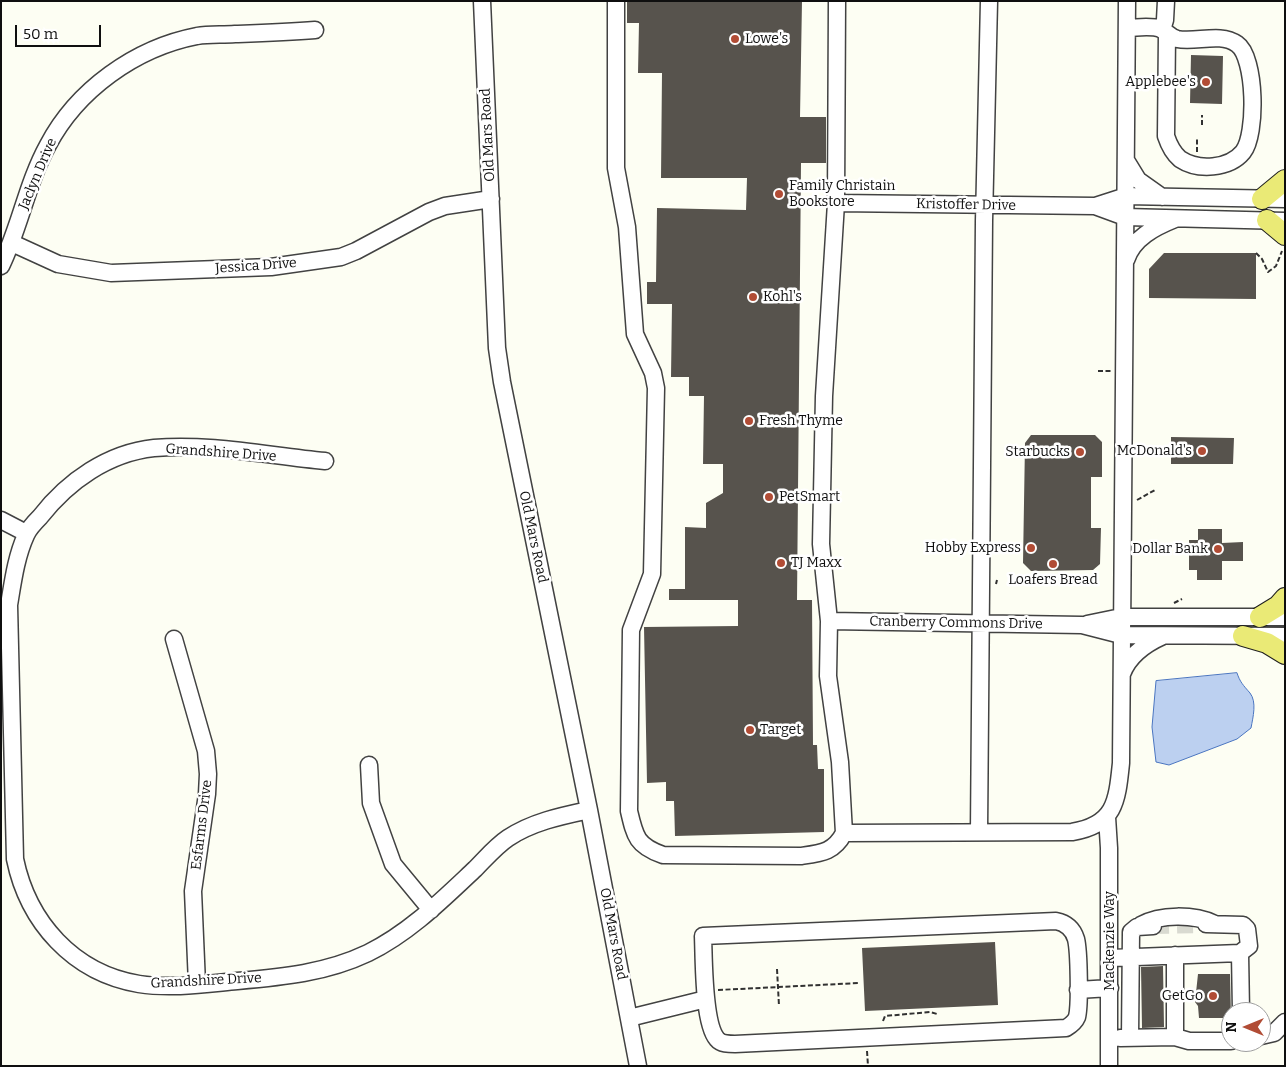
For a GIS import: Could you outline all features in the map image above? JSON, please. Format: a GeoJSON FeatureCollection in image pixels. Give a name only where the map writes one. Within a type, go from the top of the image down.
{"type":"FeatureCollection","features":[{"type":"Feature","properties":{"kind":"main road"},"geometry":{"type":"LineString","coordinates":[[1262,199],[1285,180]]}},
{"type":"Feature","properties":{"kind":"main road"},"geometry":{"type":"LineString","coordinates":[[1276,220],[1284,241]]}},
{"type":"Feature","properties":{"kind":"main road"},"geometry":{"type":"LineString","coordinates":[[1260,617],[1278,606],[1285,598]]}},
{"type":"Feature","properties":{"kind":"main road"},"geometry":{"type":"LineString","coordinates":[[1243,636],[1267,643],[1285,654]]}},
{"type":"Feature","properties":{"kind":"street","name":"Old Mars Road"},"geometry":{"type":"LineString","coordinates":[[482,1],[497,348],[502,382],[589,810],[638,1066]]}},
{"type":"Feature","properties":{"kind":"street"},"geometry":{"type":"LineString","coordinates":[[616,1],[616,168],[627,226],[635,334],[653,373],[656,388],[652,574],[631,630],[629,811],[634,834],[646,849],[663,855],[801,856],[822,853],[838,845],[844,833],[840,762],[828,676],[829,622],[821,544],[822,483],[836,202],[837,1]]}},
{"type":"Feature","properties":{"kind":"street"},"geometry":{"type":"LineString","coordinates":[[980,832],[985,205],[989,1]]}},
{"type":"Feature","properties":{"kind":"street"},"geometry":{"type":"LineString","coordinates":[[844,833],[1072,832],[1100,823],[1107,817],[1116,802],[1121,764],[1127,1]]}},
{"type":"Feature","properties":{"kind":"street"},"geometry":{"type":"LineString","coordinates":[[1127,28],[1150,27],[1164,32],[1176,38],[1188,40],[1228,40],[1236,43],[1247,55],[1250,71],[1251,127],[1248,143],[1243,153],[1228,163],[1218,166],[1195,166],[1179,158],[1170,147],[1166,136],[1164,32],[1166,1]]}},
{"type":"Feature","properties":{"kind":"street","name":"Jaclyn Drive"},"geometry":{"type":"LineString","coordinates":[[1,266],[12,243],[28,190],[47,146],[62,122],[82,99],[105,78],[137,58],[172,42],[199,36],[315,30]]}},
{"type":"Feature","properties":{"kind":"street"},"geometry":{"type":"LineString","coordinates":[[1126,158],[1130,169],[1138,180],[1162,197]]}},
{"type":"Feature","properties":{"kind":"street","name":"Kristoffer Drive"},"geometry":{"type":"LineString","coordinates":[[836,202],[1095,206],[1126,196],[1285,199]]}},
{"type":"Feature","properties":{"kind":"street","name":"Jessica Drive"},"geometry":{"type":"LineString","coordinates":[[12,243],[58,264],[111,273],[271,267],[341,257],[356,251],[428,212],[445,206],[491,199]]}},
{"type":"Feature","properties":{"kind":"street","name":"Kristoffer Drive"},"geometry":{"type":"LineString","coordinates":[[1095,206],[1125,217],[1276,220]]}},
{"type":"Feature","properties":{"kind":"street"},"geometry":{"type":"LineString","coordinates":[[1125,264],[1128,254],[1141,238],[1177,218]]}},
{"type":"Feature","properties":{"kind":"street","name":"Grandshire Drive"},"geometry":{"type":"LineString","coordinates":[[325,461],[187,448],[154,448],[131,453],[104,464],[72,482],[48,506],[26,533],[14,568],[9,605],[8,640],[15,859],[20,882],[31,907],[45,929],[65,950],[86,964],[108,976],[139,984],[167,986],[197,984],[286,977],[318,971],[368,953],[385,944],[431,910],[506,839],[538,823],[589,810]]}},
{"type":"Feature","properties":{"kind":"street"},"geometry":{"type":"LineString","coordinates":[[1,520],[26,533]]}},
{"type":"Feature","properties":{"kind":"street"},"geometry":{"type":"LineString","coordinates":[[1122,577],[1133,602],[1150,617]]}},
{"type":"Feature","properties":{"kind":"street","name":"Cranberry Commons Drive"},"geometry":{"type":"LineString","coordinates":[[829,622],[1082,625],[1121,617],[1285,617]]}},
{"type":"Feature","properties":{"kind":"street","name":"Cranberry Commons Drive"},"geometry":{"type":"LineString","coordinates":[[1082,625],[1121,635],[1285,636]]}},
{"type":"Feature","properties":{"kind":"street"},"geometry":{"type":"LineString","coordinates":[[1121,676],[1125,667],[1137,652],[1166,635]]}},
{"type":"Feature","properties":{"kind":"street","name":"Esfarms Drive"},"geometry":{"type":"LineString","coordinates":[[174,640],[206,751],[207,794],[193,891],[197,984]]}},
{"type":"Feature","properties":{"kind":"street"},"geometry":{"type":"LineString","coordinates":[[369,765],[371,803],[393,864],[431,910]]}},
{"type":"Feature","properties":{"kind":"street","name":"Mackenzie Way"},"geometry":{"type":"LineString","coordinates":[[1107,817],[1110,958],[1109,1066]]}},
{"type":"Feature","properties":{"kind":"street"},"geometry":{"type":"LineString","coordinates":[[1110,958],[1130,957],[1175,955],[1240,953],[1249,946],[1247,930],[1239,924],[1207,924],[1198,918],[1152,918],[1145,926],[1131,932],[1130,957],[1130,1038]]}},
{"type":"Feature","properties":{"kind":"street"},"geometry":{"type":"LineString","coordinates":[[1040,921],[1062,922],[1073,933],[1078,955],[1078,990],[1077,1018],[1071,1026],[1062,1029],[724,1043],[716,1038],[703,936],[1040,921]]}},
{"type":"Feature","properties":{"kind":"street"},"geometry":{"type":"LineString","coordinates":[[1240,953],[1241,1002]]}},
{"type":"Feature","properties":{"kind":"street"},"geometry":{"type":"LineString","coordinates":[[1175,955],[1175,1037]]}},
{"type":"Feature","properties":{"kind":"street"},"geometry":{"type":"LineString","coordinates":[[1078,990],[1110,988]]}},
{"type":"Feature","properties":{"kind":"street"},"geometry":{"type":"LineString","coordinates":[[629,1018],[710,994]]}},
{"type":"Feature","properties":{"kind":"street"},"geometry":{"type":"LineString","coordinates":[[1271,1034],[1285,1022]]}},
{"type":"Feature","properties":{"kind":"street"},"geometry":{"type":"LineString","coordinates":[[1110,1038],[1175,1037],[1189,1041],[1221,1042]]}},
{"type":"Feature","properties":{"kind":"path"},"geometry":{"type":"LineString","coordinates":[[1202,114],[1202,125]]}},
{"type":"Feature","properties":{"kind":"path"},"geometry":{"type":"LineString","coordinates":[[1256,253],[1262,259],[1268,272],[1276,266],[1284,241]]}},
{"type":"Feature","properties":{"kind":"path"},"geometry":{"type":"LineString","coordinates":[[1130,503],[1155,490]]}},
{"type":"Feature","properties":{"kind":"path"},"geometry":{"type":"LineString","coordinates":[[996,584],[997,580]]}},
{"type":"Feature","properties":{"kind":"path"},"geometry":{"type":"LineString","coordinates":[[777,969],[779,1006]]}},
{"type":"Feature","properties":{"kind":"path"},"geometry":{"type":"LineString","coordinates":[[710,994],[778,987],[858,983]]}},
{"type":"Feature","properties":{"kind":"path"},"geometry":{"type":"LineString","coordinates":[[883,1021],[885,1016],[930,1012],[937,1014]]}},
{"type":"Feature","properties":{"kind":"path"},"geometry":{"type":"LineString","coordinates":[[865,1047],[868,1051],[868,1066]]}},
{"type":"Feature","properties":{"kind":"water"},"geometry":{"type":"Polygon","coordinates":[[[1237,673],[1252,697],[1254,710],[1251,728],[1237,739],[1169,765],[1156,762],[1152,727],[1156,681],[1237,673]]]}},
{"type":"Feature","properties":{"kind":"building"},"geometry":{"type":"Polygon","coordinates":[[[627,1],[802,1],[800,117],[826,117],[826,163],[801,163],[797,600],[812,600],[813,745],[817,745],[818,769],[824,769],[824,832],[675,836],[674,801],[666,801],[666,782],[647,783],[644,627],[738,626],[738,600],[669,600],[669,589],[685,589],[685,527],[706,528],[706,503],[723,493],[723,464],[703,464],[704,396],[689,396],[689,377],[671,377],[672,304],[647,304],[647,282],[656,282],[657,208],[746,210],[747,178],[661,178],[662,73],[638,73],[639,23],[627,23],[627,1]]]}},
{"type":"Feature","properties":{"kind":"building"},"geometry":{"type":"Polygon","coordinates":[[[1191,55],[1223,56],[1222,104],[1190,103],[1191,55]]]}},
{"type":"Feature","properties":{"kind":"building"},"geometry":{"type":"Polygon","coordinates":[[[1164,253],[1256,253],[1256,299],[1149,298],[1149,269],[1164,253]]]}},
{"type":"Feature","properties":{"kind":"building"},"geometry":{"type":"Polygon","coordinates":[[[1031,435],[1095,435],[1102,442],[1102,477],[1091,477],[1091,528],[1101,528],[1100,564],[1093,570],[1031,571],[1023,563],[1025,443],[1031,435]]]}},
{"type":"Feature","properties":{"kind":"building","name":"McDonald's"},"geometry":{"type":"Polygon","coordinates":[[[1171,437],[1234,438],[1233,464],[1171,464],[1171,437]]]}},
{"type":"Feature","properties":{"kind":"building"},"geometry":{"type":"Polygon","coordinates":[[[1198,529],[1222,529],[1222,543],[1243,542],[1243,561],[1222,561],[1222,580],[1197,580],[1197,570],[1189,570],[1189,540],[1198,540],[1198,529]]]}},
{"type":"Feature","properties":{"kind":"building"},"geometry":{"type":"Polygon","coordinates":[[[995,942],[998,1005],[865,1011],[862,948],[995,942]]]}},
{"type":"Feature","properties":{"kind":"building","name":"GetGo"},"geometry":{"type":"Polygon","coordinates":[[[1163,966],[1164,1027],[1142,1028],[1141,967],[1163,966]]]}},
{"type":"Feature","properties":{"kind":"building","name":"GetGo"},"geometry":{"type":"Polygon","coordinates":[[[1198,974],[1230,974],[1231,1002],[1221,1002],[1221,1018],[1199,1018],[1198,1006],[1195,1002],[1198,974]]]}},
{"type":"Feature","properties":{"kind":"tunnel"},"geometry":{"type":"LineString","coordinates":[[1153,926],[1200,925]]}},
{"type":"Feature","properties":{"kind":"place","name":"Lowe's"},"geometry":{"type":"Point","coordinates":[735,39]}},
{"type":"Feature","properties":{"kind":"place","name":"Applebee's"},"geometry":{"type":"Point","coordinates":[1206,82]}},
{"type":"Feature","properties":{"kind":"place","name":"Family Christain Bookstore"},"geometry":{"type":"Point","coordinates":[779,194]}},
{"type":"Feature","properties":{"kind":"place","name":"Kohl's"},"geometry":{"type":"Point","coordinates":[753,297]}},
{"type":"Feature","properties":{"kind":"place","name":"Fresh Thyme"},"geometry":{"type":"Point","coordinates":[749,421]}},
{"type":"Feature","properties":{"kind":"place","name":"McDonald's"},"geometry":{"type":"Point","coordinates":[1202,451]}},
{"type":"Feature","properties":{"kind":"place","name":"Starbucks"},"geometry":{"type":"Point","coordinates":[1080,452]}},
{"type":"Feature","properties":{"kind":"place","name":"PetSmart"},"geometry":{"type":"Point","coordinates":[769,497]}},
{"type":"Feature","properties":{"kind":"place","name":"Hobby Express"},"geometry":{"type":"Point","coordinates":[1031,548]}},
{"type":"Feature","properties":{"kind":"place","name":"Dollar Bank"},"geometry":{"type":"Point","coordinates":[1218,549]}},
{"type":"Feature","properties":{"kind":"place","name":"TJ Maxx"},"geometry":{"type":"Point","coordinates":[781,563]}},
{"type":"Feature","properties":{"kind":"place","name":"Loafers Bread"},"geometry":{"type":"Point","coordinates":[1053,564]}},
{"type":"Feature","properties":{"kind":"place","name":"Target"},"geometry":{"type":"Point","coordinates":[750,730]}},
{"type":"Feature","properties":{"kind":"place","name":"GetGo"},"geometry":{"type":"Point","coordinates":[1213,996]}}]}
